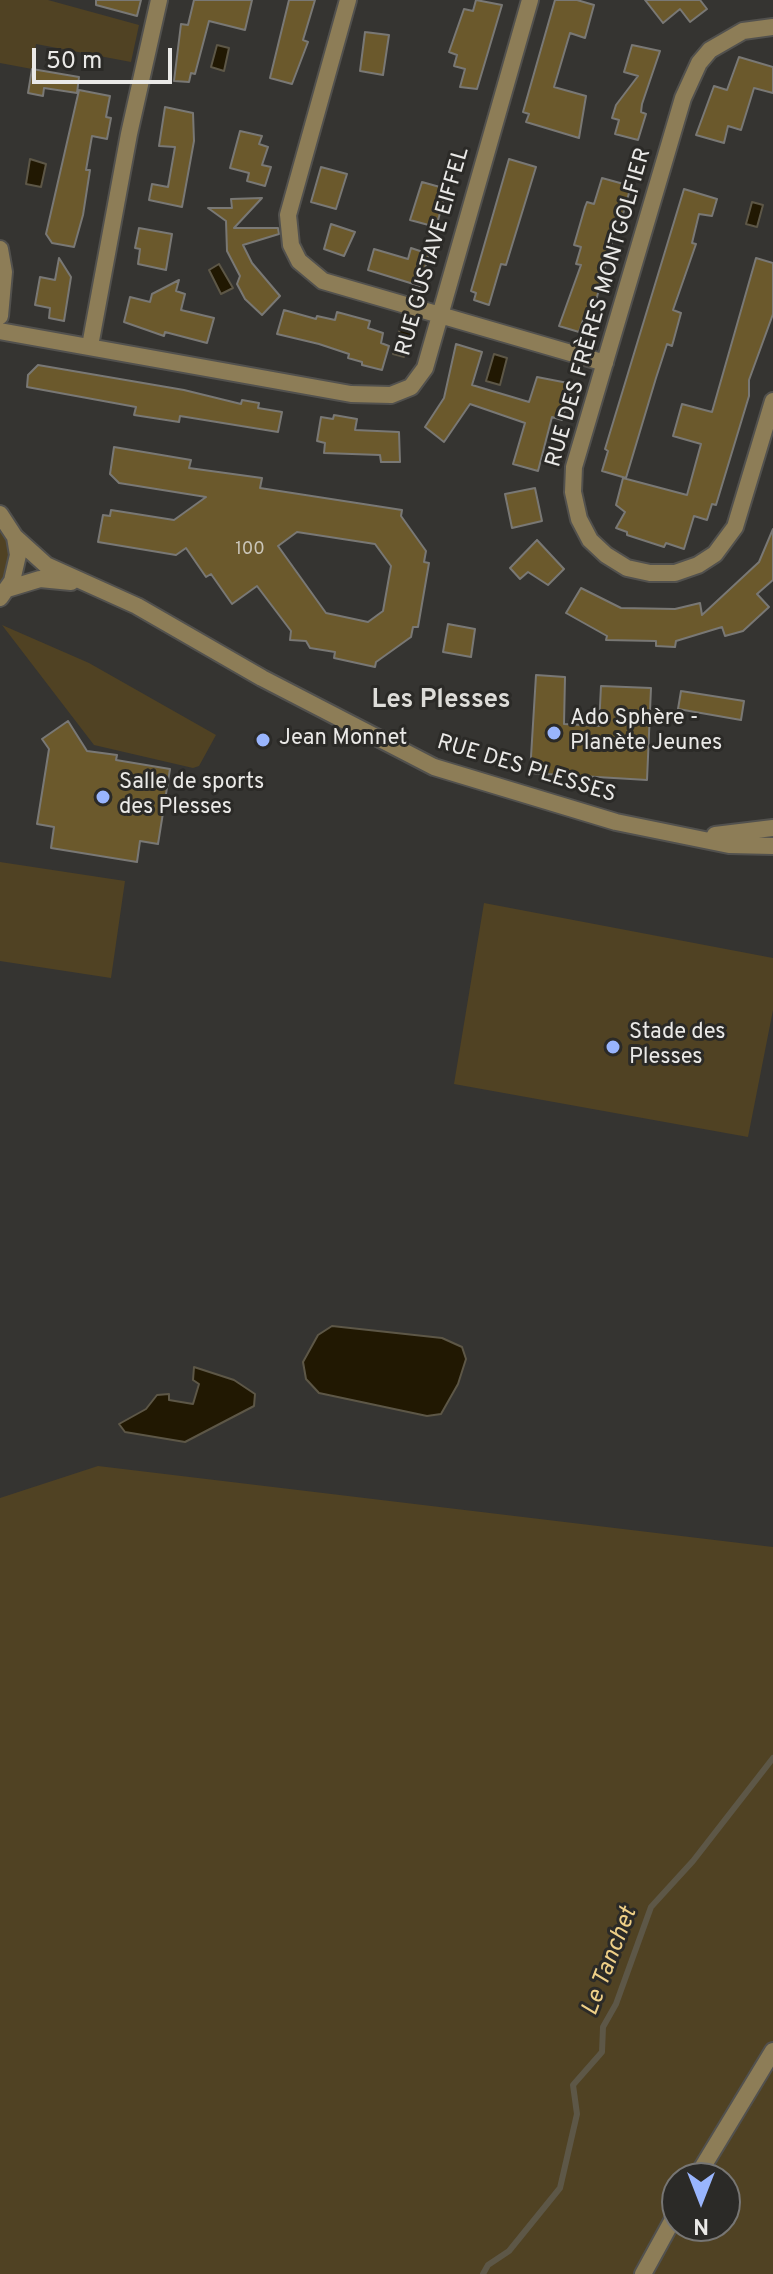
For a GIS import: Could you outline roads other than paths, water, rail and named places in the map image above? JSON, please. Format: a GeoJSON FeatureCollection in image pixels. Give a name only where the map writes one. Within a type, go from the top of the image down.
{"type":"FeatureCollection","features":[{"type":"Feature","properties":{"kind":"street"},"geometry":{"type":"LineString","coordinates":[[90,346],[129,134],[159,0]]}},
{"type":"Feature","properties":{"kind":"street"},"geometry":{"type":"LineString","coordinates":[[348,0],[288,215],[291,245],[299,261],[323,281],[605,363]]}},
{"type":"Feature","properties":{"kind":"street","name":"RUE GUSTAVE EIFFEL"},"geometry":{"type":"LineString","coordinates":[[0,331],[351,394],[401,393],[419,379],[530,0]]}},
{"type":"Feature","properties":{"kind":"street","name":"RUE DES FRÈRES MONTGOLFIER"},"geometry":{"type":"LineString","coordinates":[[773,27],[727,37],[710,50],[689,82],[574,467],[576,506],[590,540],[627,568],[650,573],[675,573],[698,565],[728,541],[735,527],[773,401]]}},
{"type":"Feature","properties":{"kind":"street"},"geometry":{"type":"LineString","coordinates":[[0,249],[4,272],[0,316]]}},
{"type":"Feature","properties":{"kind":"street","name":"RUE DES PLESSES"},"geometry":{"type":"LineString","coordinates":[[0,514],[15,537],[37,560],[137,606],[262,678],[434,767],[574,811],[701,836],[729,845],[773,846]]}},
{"type":"Feature","properties":{"kind":"street"},"geometry":{"type":"LineString","coordinates":[[4,593],[17,564],[15,537]]}},
{"type":"Feature","properties":{"kind":"street","name":"RUE DES PLESSES"},"geometry":{"type":"LineString","coordinates":[[4,593],[40,579],[92,586]]}},
{"type":"Feature","properties":{"kind":"street","name":"RUE DES PLESSES"},"geometry":{"type":"LineString","coordinates":[[701,836],[773,828]]}},
{"type":"Feature","properties":{"kind":"street"},"geometry":{"type":"LineString","coordinates":[[706,2162],[773,2051]]}},
{"type":"Feature","properties":{"kind":"street"},"geometry":{"type":"LineString","coordinates":[[643,2274],[661,2241]]}},
{"type":"Feature","properties":{"kind":"waterway","name":"Le Tanchet"},"geometry":{"type":"LineString","coordinates":[[483,2274],[488,2265],[509,2251],[560,2188],[577,2114],[573,2085],[602,2052],[603,2027],[616,2004],[651,1907],[693,1861],[773,1758]]}},
{"type":"Feature","properties":{"kind":"place","name":"Ado Sphère - Planète Jeunes"},"geometry":{"type":"Point","coordinates":[554,733]}},
{"type":"Feature","properties":{"kind":"place","name":"Jean Monnet"},"geometry":{"type":"Point","coordinates":[263,740]}},
{"type":"Feature","properties":{"kind":"place","name":"Salle de sports des Plesses"},"geometry":{"type":"Point","coordinates":[103,797]}},
{"type":"Feature","properties":{"kind":"place","name":"Stade des Plesses"},"geometry":{"type":"Point","coordinates":[613,1047]}},
{"type":"Feature","properties":{"kind":"district","name":"Les Plesses"},"geometry":{"type":"Point","coordinates":[441,702]}}]}
